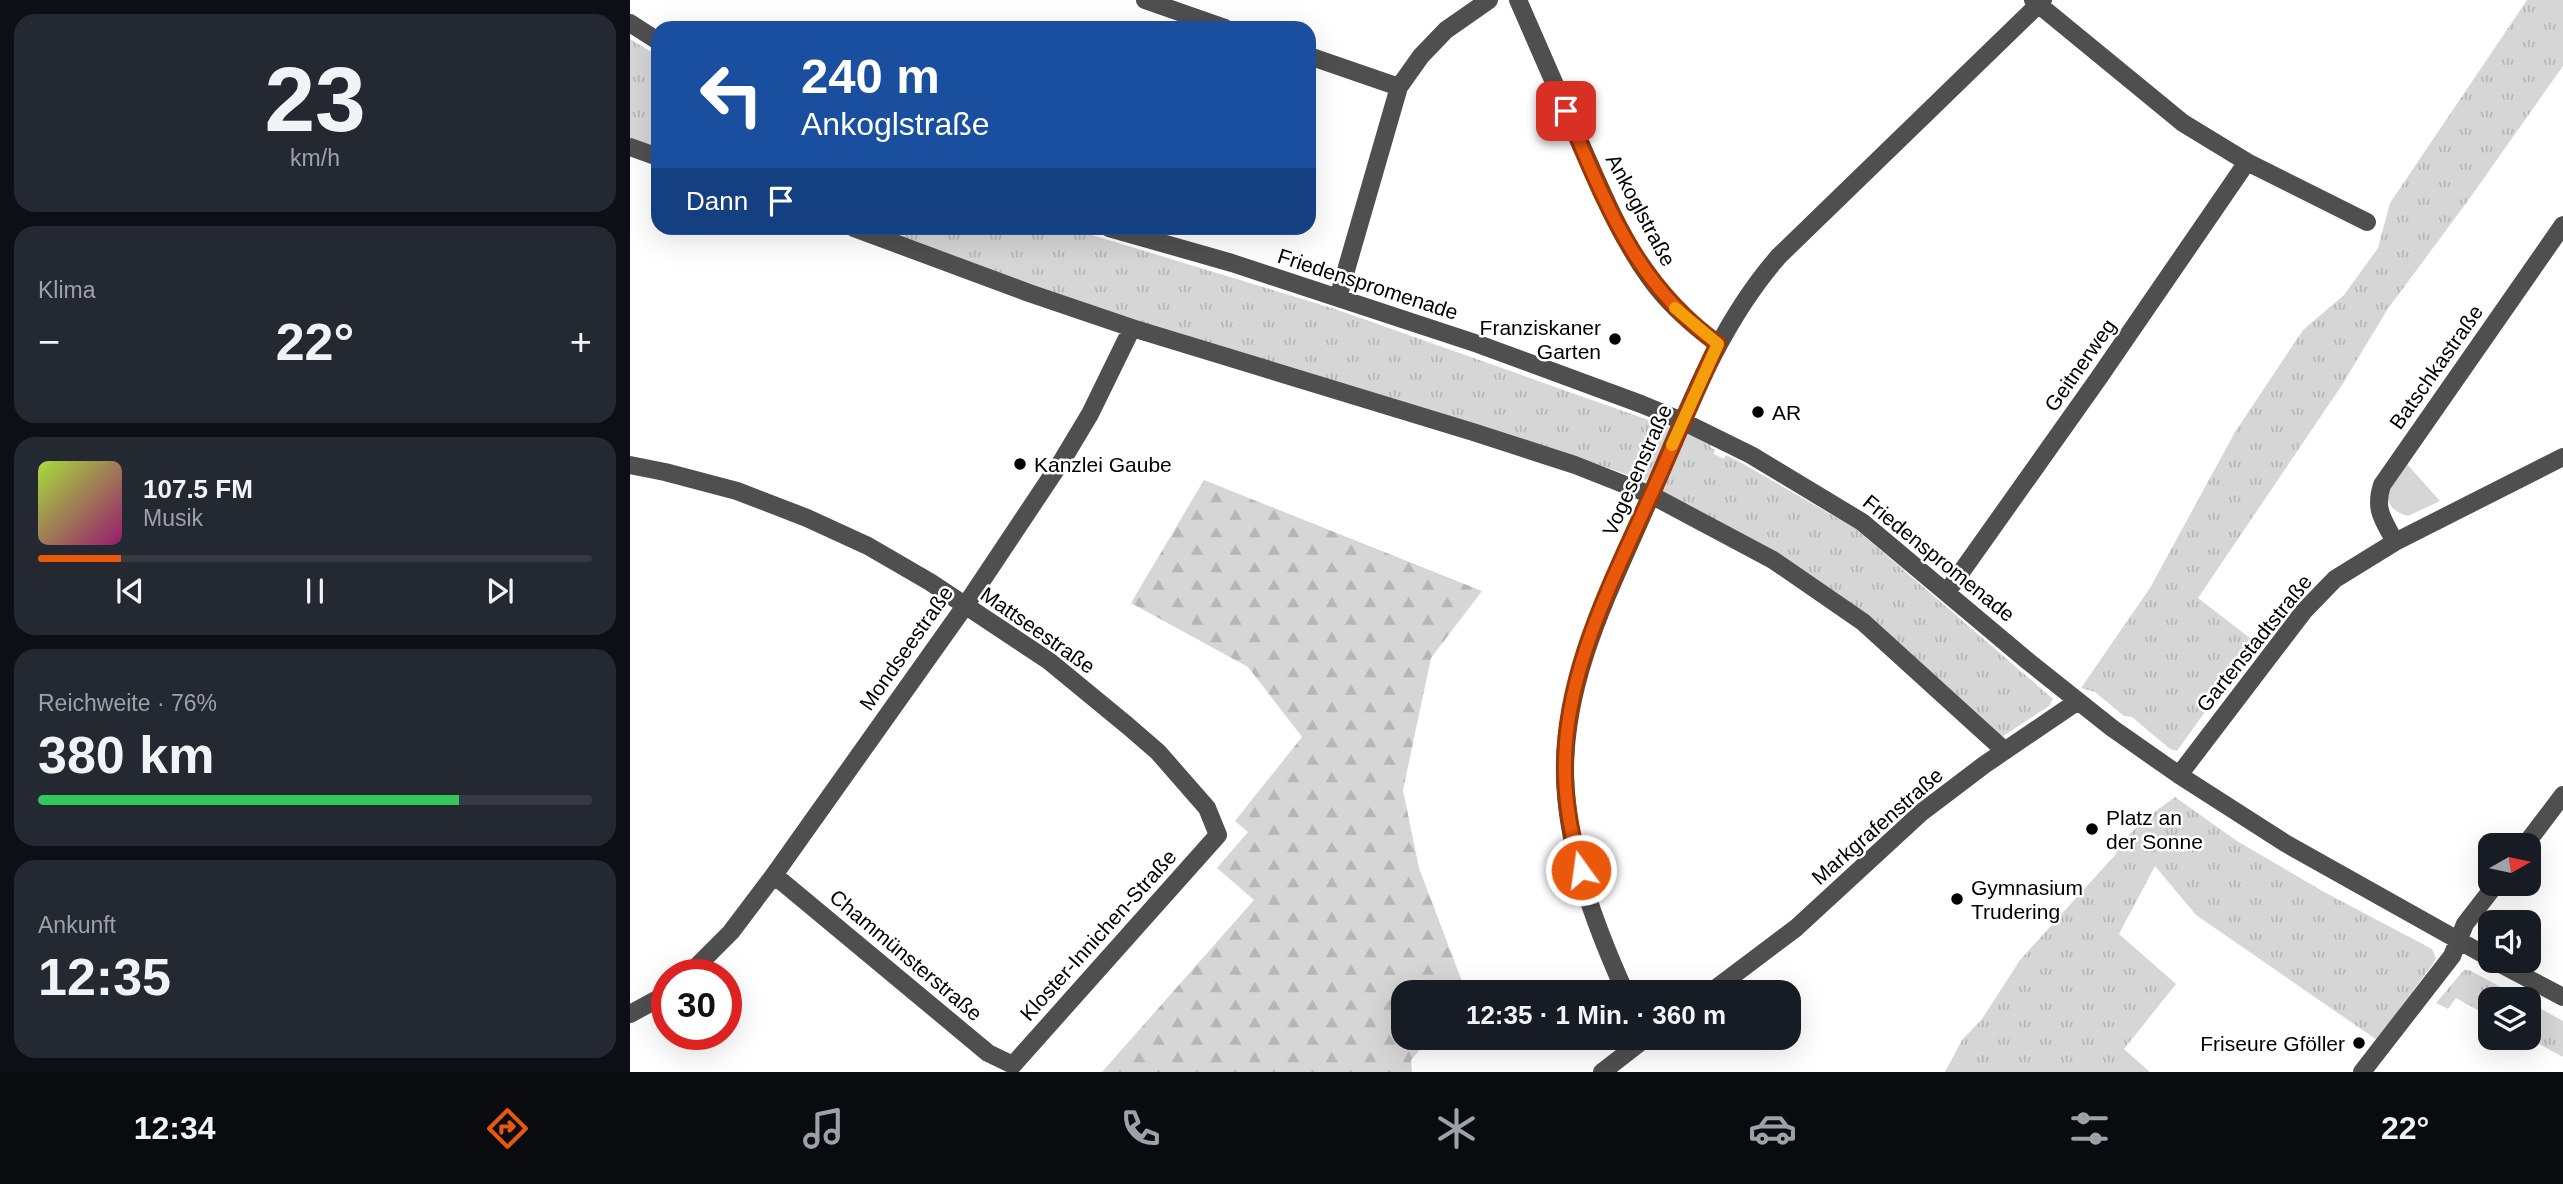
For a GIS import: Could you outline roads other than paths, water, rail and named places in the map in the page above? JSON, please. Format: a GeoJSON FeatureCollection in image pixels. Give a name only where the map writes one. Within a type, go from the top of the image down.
{"type":"FeatureCollection","features":[{"type":"Feature","properties":{"kind":"street"},"geometry":{"type":"LineString","coordinates":[[1146,0],[1205,21]]}},
{"type":"Feature","properties":{"kind":"street"},"geometry":{"type":"LineString","coordinates":[[1338,298],[1399,87],[1446,30],[1489,0]]}},
{"type":"Feature","properties":{"kind":"street","name":"Ankoglstraße"},"geometry":{"type":"LineString","coordinates":[[1518,0],[1595,177],[1628,245],[1664,296],[1694,326],[1718,344]]}},
{"type":"Feature","properties":{"kind":"street"},"geometry":{"type":"LineString","coordinates":[[2038,2],[2183,123],[2247,162],[2367,222]]}},
{"type":"Feature","properties":{"kind":"street","name":"Vogesenstraße"},"geometry":{"type":"LineString","coordinates":[[1620,980],[1603,944],[1574,845],[1566,797],[1565,754],[1571,705],[1584,655],[1603,603],[1718,344],[1761,276],[2038,2]]}},
{"type":"Feature","properties":{"kind":"street"},"geometry":{"type":"LineString","coordinates":[[630,23],[651,36]]}},
{"type":"Feature","properties":{"kind":"street"},"geometry":{"type":"LineString","coordinates":[[1316,58],[1399,87]]}},
{"type":"Feature","properties":{"kind":"street"},"geometry":{"type":"LineString","coordinates":[[630,147],[651,154]]}},
{"type":"Feature","properties":{"kind":"street","name":"Geitnerweg"},"geometry":{"type":"LineString","coordinates":[[1947,592],[2092,388],[2247,162]]}},
{"type":"Feature","properties":{"kind":"street","name":"Batschkastraße"},"geometry":{"type":"LineString","coordinates":[[2395,542],[2379,512],[2377,500],[2382,485],[2563,225]]}},
{"type":"Feature","properties":{"kind":"street"},"geometry":{"type":"LineString","coordinates":[[873,235],[1132,328],[1473,432],[1651,495],[1773,560],[1863,622],[2005,751]]}},
{"type":"Feature","properties":{"kind":"street","name":"Friedenspromenade"},"geometry":{"type":"LineString","coordinates":[[1132,235],[1478,344],[1682,421],[1751,455],[1862,522],[2078,701],[2179,775],[2285,843],[2478,951]]}},
{"type":"Feature","properties":{"kind":"street","name":"Mondseestraße"},"geometry":{"type":"LineString","coordinates":[[704,959],[724,940],[774,875],[965,606],[1058,468],[1090,414],[1132,328]]}},
{"type":"Feature","properties":{"kind":"street","name":"Gartenstadtstraße"},"geometry":{"type":"LineString","coordinates":[[2179,775],[2304,611],[2335,579],[2395,542],[2563,457]]}},
{"type":"Feature","properties":{"kind":"street","name":"Mattseestraße"},"geometry":{"type":"LineString","coordinates":[[630,465],[737,491],[807,518],[868,546],[930,582],[1049,661],[1098,699],[1158,752],[1207,808],[1218,835]]}},
{"type":"Feature","properties":{"kind":"street","name":"Markgrafenstraße"},"geometry":{"type":"LineString","coordinates":[[1728,980],[1796,928],[1922,812],[2078,701]]}},
{"type":"Feature","properties":{"kind":"street"},"geometry":{"type":"LineString","coordinates":[[2534,833],[2563,795]]}},
{"type":"Feature","properties":{"kind":"street","name":"Kloster-Innichen-Straße"},"geometry":{"type":"LineString","coordinates":[[1013,1065],[1218,835]]}},
{"type":"Feature","properties":{"kind":"street","name":"Chammünsterstraße"},"geometry":{"type":"LineString","coordinates":[[774,875],[988,1053],[1013,1065]]}},
{"type":"Feature","properties":{"kind":"street"},"geometry":{"type":"LineString","coordinates":[[2362,1072],[2452,956],[2465,924],[2487,896]]}},
{"type":"Feature","properties":{"kind":"street"},"geometry":{"type":"LineString","coordinates":[[2518,973],[2563,997]]}},
{"type":"Feature","properties":{"kind":"street"},"geometry":{"type":"LineString","coordinates":[[630,1014],[651,1003]]}},
{"type":"Feature","properties":{"kind":"street"},"geometry":{"type":"LineString","coordinates":[[1602,1072],[1630,1050]]}},
{"type":"Feature","properties":{"kind":"place","name":"Franziskaner Garten"},"geometry":{"type":"Point","coordinates":[1615,339]}},
{"type":"Feature","properties":{"kind":"place","name":"AR"},"geometry":{"type":"Point","coordinates":[1758,412]}},
{"type":"Feature","properties":{"kind":"place","name":"Kanzlei Gaube"},"geometry":{"type":"Point","coordinates":[1020,464]}},
{"type":"Feature","properties":{"kind":"place","name":"Platz an der Sonne"},"geometry":{"type":"Point","coordinates":[2092,829]}},
{"type":"Feature","properties":{"kind":"place","name":"Gymnasium Trudering"},"geometry":{"type":"Point","coordinates":[1957,899]}},
{"type":"Feature","properties":{"kind":"place","name":"Friseure Gföller"},"geometry":{"type":"Point","coordinates":[2359,1043]}}]}
